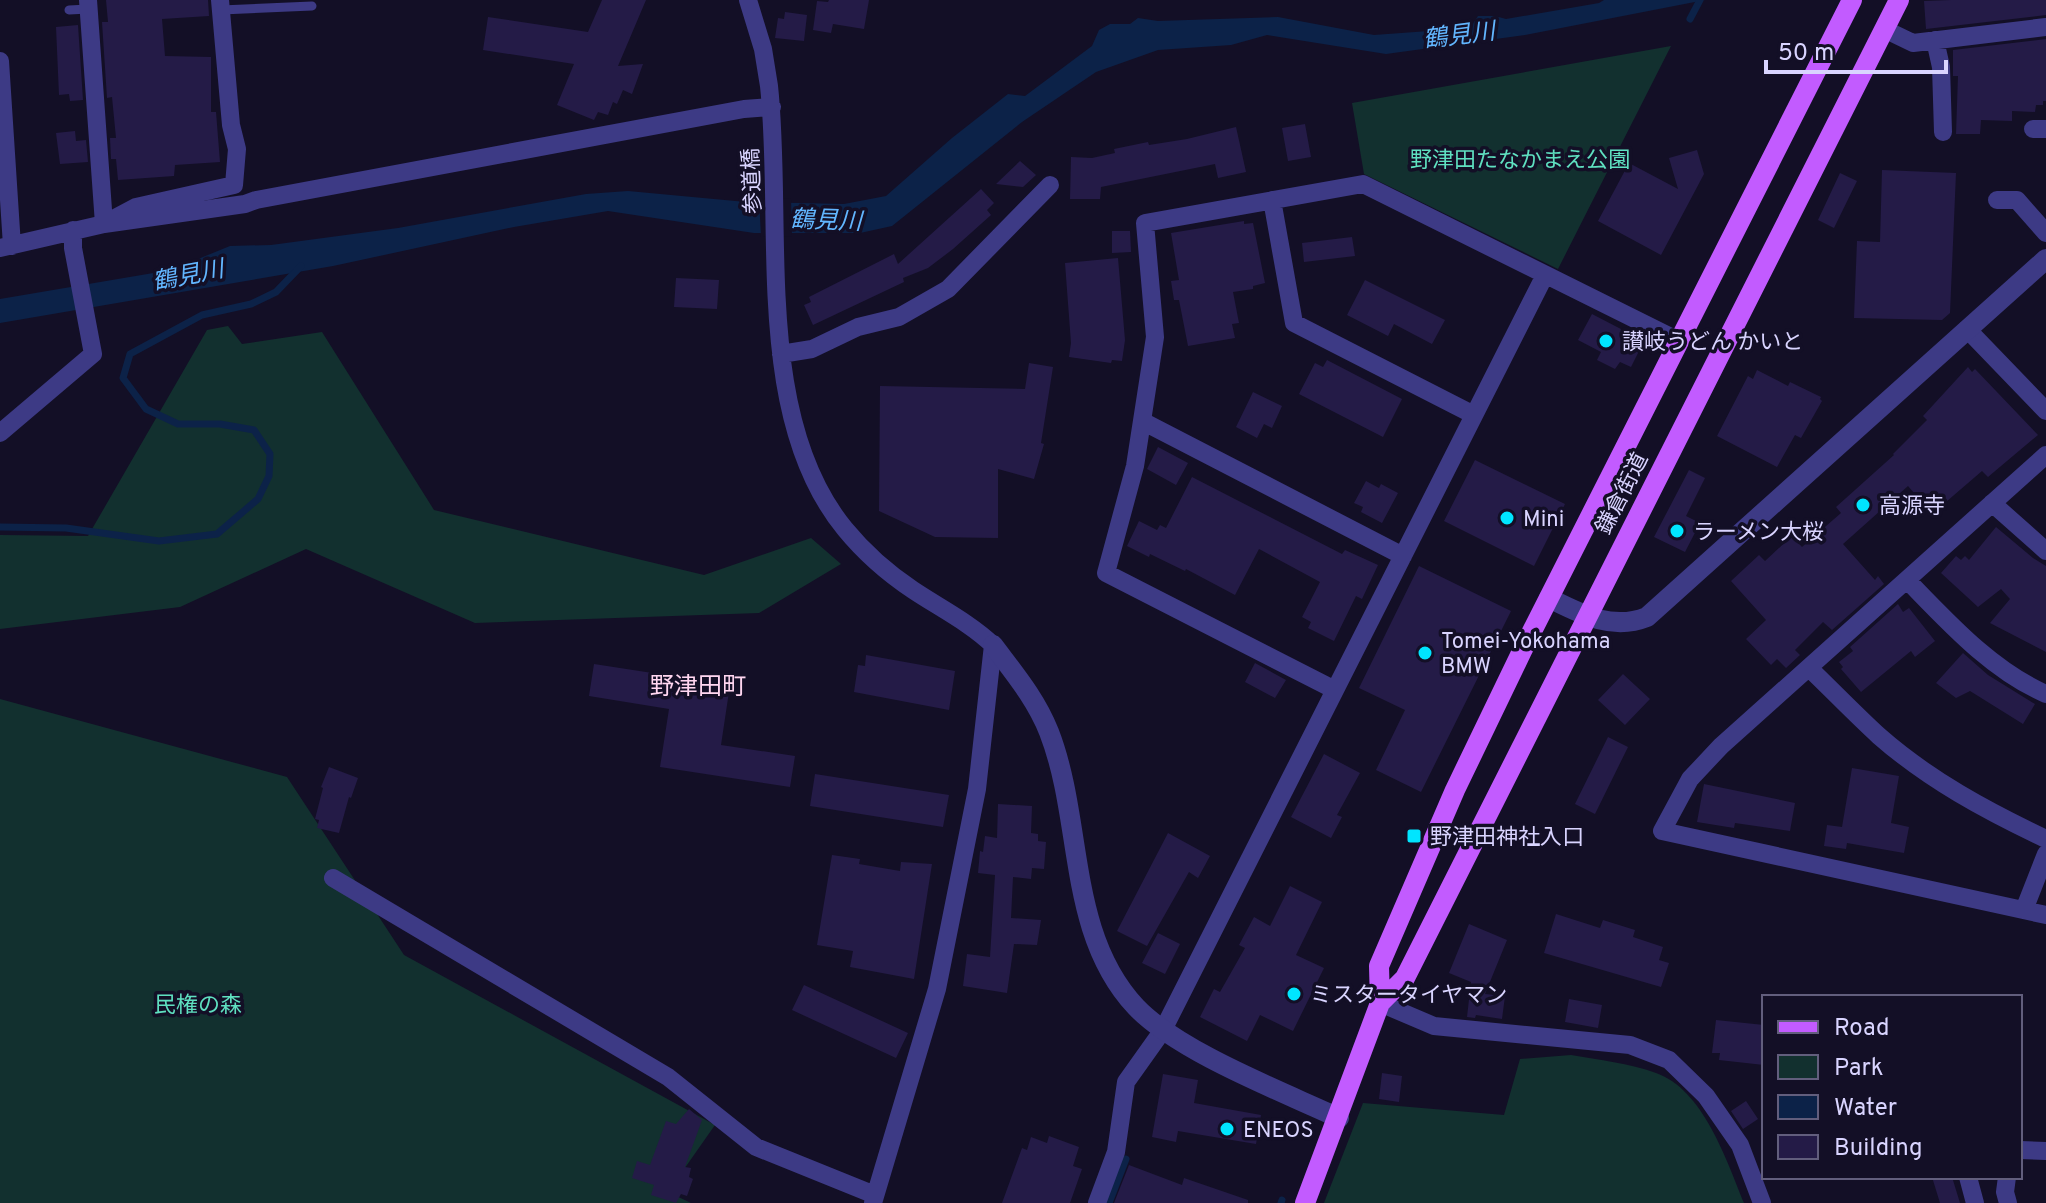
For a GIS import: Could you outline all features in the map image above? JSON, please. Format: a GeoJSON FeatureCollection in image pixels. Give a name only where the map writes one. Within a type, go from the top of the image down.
{"type":"FeatureCollection","features":[{"type":"Feature","properties":{"kind":"main road","name":"鎌倉街道"},"geometry":{"type":"LineString","coordinates":[[1305,1203],[1380,1003],[1379,966],[1455,790],[1852,0]]}},
{"type":"Feature","properties":{"kind":"main road","name":"鎌倉街道"},"geometry":{"type":"LineString","coordinates":[[1380,1003],[1405,978],[1585,616],[1899,0]]}},
{"type":"Feature","properties":{"kind":"street","name":"参道橋"},"geometry":{"type":"LineString","coordinates":[[748,0],[763,49],[772,113],[781,354],[789,411],[797,435],[817,487],[845,529],[909,587],[993,645]]}},
{"type":"Feature","properties":{"kind":"street"},"geometry":{"type":"LineString","coordinates":[[0,61],[6,247],[73,239],[144,205],[234,185],[237,149],[231,125],[221,5]]}},
{"type":"Feature","properties":{"kind":"street"},"geometry":{"type":"LineString","coordinates":[[82,6],[104,224]]}},
{"type":"Feature","properties":{"kind":"street"},"geometry":{"type":"LineString","coordinates":[[1884,29],[1913,43],[2046,27]]}},
{"type":"Feature","properties":{"kind":"street"},"geometry":{"type":"LineString","coordinates":[[1935,40],[1941,67],[1943,132]]}},
{"type":"Feature","properties":{"kind":"street"},"geometry":{"type":"LineString","coordinates":[[104,224],[245,204],[712,115],[772,113]]}},
{"type":"Feature","properties":{"kind":"street"},"geometry":{"type":"LineString","coordinates":[[1335,690],[1106,573],[1135,466],[1155,337],[1145,223],[1363,184],[1679,341]]}},
{"type":"Feature","properties":{"kind":"street"},"geometry":{"type":"LineString","coordinates":[[781,354],[812,349],[858,327],[899,317],[948,289],[1050,185]]}},
{"type":"Feature","properties":{"kind":"street"},"geometry":{"type":"LineString","coordinates":[[1272,200],[1294,323],[1474,415]]}},
{"type":"Feature","properties":{"kind":"street"},"geometry":{"type":"LineString","coordinates":[[1997,200],[2017,200],[2046,233]]}},
{"type":"Feature","properties":{"kind":"street"},"geometry":{"type":"LineString","coordinates":[[0,433],[93,354],[73,239]]}},
{"type":"Feature","properties":{"kind":"street"},"geometry":{"type":"LineString","coordinates":[[1549,598],[1585,616],[1619,624],[1633,622],[1661,607],[2046,259]]}},
{"type":"Feature","properties":{"kind":"street"},"geometry":{"type":"LineString","coordinates":[[1097,1203],[1116,1152],[1126,1082],[1163,1030],[1545,275]]}},
{"type":"Feature","properties":{"kind":"street"},"geometry":{"type":"LineString","coordinates":[[1967,329],[2046,411]]}},
{"type":"Feature","properties":{"kind":"street"},"geometry":{"type":"LineString","coordinates":[[1142,421],[1403,556]]}},
{"type":"Feature","properties":{"kind":"street"},"geometry":{"type":"LineString","coordinates":[[2046,455],[1721,746],[1690,779],[1662,831],[2046,915]]}},
{"type":"Feature","properties":{"kind":"street"},"geometry":{"type":"LineString","coordinates":[[1992,503],[2046,551]]}},
{"type":"Feature","properties":{"kind":"street"},"geometry":{"type":"LineString","coordinates":[[1907,580],[1960,635],[1992,661],[2046,694]]}},
{"type":"Feature","properties":{"kind":"street"},"geometry":{"type":"LineString","coordinates":[[993,645],[1028,690],[1049,731],[1063,777],[1077,864],[1097,944],[1114,980],[1137,1008],[1163,1030],[1215,1060],[1339,1118]]}},
{"type":"Feature","properties":{"kind":"street"},"geometry":{"type":"LineString","coordinates":[[333,878],[668,1077],[756,1147],[874,1199],[937,989],[977,789],[993,645]]}},
{"type":"Feature","properties":{"kind":"street"},"geometry":{"type":"LineString","coordinates":[[1809,668],[1881,737],[1938,781],[1992,814],[2046,839]]}},
{"type":"Feature","properties":{"kind":"street"},"geometry":{"type":"LineString","coordinates":[[2024,910],[2046,854]]}},
{"type":"Feature","properties":{"kind":"street"},"geometry":{"type":"LineString","coordinates":[[1380,1003],[1434,1026],[1630,1045],[1669,1060],[1706,1096],[1740,1145],[1762,1203]]}},
{"type":"Feature","properties":{"kind":"street"},"geometry":{"type":"LineString","coordinates":[[2022,1150],[2046,1151]]}},
{"type":"Feature","properties":{"kind":"street"},"geometry":{"type":"LineString","coordinates":[[1969,1179],[1975,1203]]}},
{"type":"Feature","properties":{"kind":"street"},"geometry":{"type":"LineString","coordinates":[[1986,1203],[2006,1191]]}},
{"type":"Feature","properties":{"kind":"lane"},"geometry":{"type":"LineString","coordinates":[[221,5],[312,6]]}},
{"type":"Feature","properties":{"kind":"green space","name":"野津田たなかまえ公園"},"geometry":{"type":"Polygon","coordinates":[[[1671,46],[1558,269],[1364,174],[1352,103],[1671,46]]]}},
{"type":"Feature","properties":{"kind":"green space"},"geometry":{"type":"Polygon","coordinates":[[[228,326],[242,344],[322,332],[434,510],[704,575],[811,538],[841,564],[759,613],[475,623],[306,549],[180,607],[0,629],[0,535],[88,536],[207,330],[228,326]]]}},
{"type":"Feature","properties":{"kind":"green space","name":"民権の森"},"geometry":{"type":"Polygon","coordinates":[[[0,699],[287,777],[404,955],[715,1125],[668,1192],[691,1203],[0,1203],[0,699]]]}},
{"type":"Feature","properties":{"kind":"green space"},"geometry":{"type":"Polygon","coordinates":[[[1571,1055],[1635,1067],[1673,1081],[1700,1110],[1711,1128],[1744,1203],[1324,1203],[1363,1103],[1504,1115],[1520,1059],[1571,1055]]]}},
{"type":"Feature","properties":{"kind":"water","name":"鶴見川"},"geometry":{"type":"Polygon","coordinates":[[[1604,0],[1705,0],[1525,35],[1386,54],[1267,35],[1231,45],[1158,50],[1096,72],[1022,122],[892,226],[860,233],[754,233],[608,211],[514,227],[333,266],[0,323],[0,299],[171,270],[230,246],[271,245],[398,228],[586,194],[628,191],[746,202],[844,204],[886,196],[1008,94],[1025,96],[1092,46],[1099,30],[1110,24],[1130,24],[1138,18],[1158,21],[1278,17],[1374,35],[1470,28],[1478,16],[1506,19],[1604,0]]]}},
{"type":"Feature","properties":{"kind":"pier"},"geometry":{"type":"Polygon","coordinates":[[[759,198],[791,199],[792,236],[761,237],[759,198]]]}},
{"type":"Feature","properties":{"kind":"building"},"geometry":{"type":"Polygon","coordinates":[[[106,0],[208,0],[209,16],[162,19],[165,56],[211,57],[211,112],[216,112],[220,162],[175,165],[174,176],[118,180],[116,159],[111,159],[110,138],[116,138],[112,97],[107,98],[102,22],[108,22],[106,0]]]}},
{"type":"Feature","properties":{"kind":"building"},"geometry":{"type":"Polygon","coordinates":[[[602,0],[646,0],[618,66],[643,64],[632,94],[623,90],[617,104],[613,102],[608,115],[598,112],[594,120],[557,105],[574,64],[483,50],[488,17],[588,32],[602,0]]]}},
{"type":"Feature","properties":{"kind":"building"},"geometry":{"type":"Polygon","coordinates":[[[869,0],[864,29],[833,24],[831,33],[813,30],[817,1],[869,0]]]}},
{"type":"Feature","properties":{"kind":"building"},"geometry":{"type":"Polygon","coordinates":[[[2046,0],[2046,15],[1926,29],[1924,1],[2046,0]]]}},
{"type":"Feature","properties":{"kind":"building"},"geometry":{"type":"Polygon","coordinates":[[[785,12],[807,15],[804,41],[775,38],[778,18],[784,19],[785,12]]]}},
{"type":"Feature","properties":{"kind":"building"},"geometry":{"type":"Polygon","coordinates":[[[78,25],[83,100],[70,101],[69,94],[59,95],[56,27],[78,25]]]}},
{"type":"Feature","properties":{"kind":"building"},"geometry":{"type":"Polygon","coordinates":[[[2046,39],[2046,101],[2043,105],[2036,105],[2035,112],[2012,111],[2012,121],[1981,120],[1980,134],[1956,134],[1958,76],[1953,76],[1953,50],[2046,39]]]}},
{"type":"Feature","properties":{"kind":"building"},"geometry":{"type":"Polygon","coordinates":[[[1305,124],[1311,157],[1288,161],[1282,128],[1305,124]]]}},
{"type":"Feature","properties":{"kind":"building"},"geometry":{"type":"Polygon","coordinates":[[[1236,127],[1246,172],[1218,178],[1215,164],[1101,187],[1100,199],[1070,199],[1071,157],[1092,158],[1115,153],[1114,149],[1187,139],[1236,127]]]}},
{"type":"Feature","properties":{"kind":"building"},"geometry":{"type":"Polygon","coordinates":[[[75,131],[76,141],[86,140],[88,162],[60,164],[56,133],[75,131]]]}},
{"type":"Feature","properties":{"kind":"building"},"geometry":{"type":"Polygon","coordinates":[[[1697,150],[1704,174],[1661,255],[1598,221],[1629,163],[1678,189],[1669,158],[1697,150]]]}},
{"type":"Feature","properties":{"kind":"building"},"geometry":{"type":"Polygon","coordinates":[[[1020,161],[1036,175],[1023,187],[996,184],[1020,161]]]}},
{"type":"Feature","properties":{"kind":"building"},"geometry":{"type":"Polygon","coordinates":[[[1882,170],[1956,173],[1950,313],[1942,320],[1854,318],[1857,241],[1880,242],[1882,170]]]}},
{"type":"Feature","properties":{"kind":"building"},"geometry":{"type":"Polygon","coordinates":[[[1840,173],[1857,181],[1834,228],[1818,220],[1840,173]]]}},
{"type":"Feature","properties":{"kind":"building"},"geometry":{"type":"Polygon","coordinates":[[[981,189],[994,203],[987,210],[991,215],[953,249],[928,268],[903,278],[904,282],[813,325],[804,305],[811,302],[809,297],[894,254],[898,264],[981,189]]]}},
{"type":"Feature","properties":{"kind":"building"},"geometry":{"type":"Polygon","coordinates":[[[1244,221],[1244,224],[1253,223],[1265,283],[1253,286],[1253,289],[1233,292],[1239,323],[1232,324],[1235,338],[1188,346],[1179,300],[1174,300],[1171,281],[1179,280],[1171,233],[1244,221]]]}},
{"type":"Feature","properties":{"kind":"building"},"geometry":{"type":"Polygon","coordinates":[[[1112,231],[1130,231],[1131,252],[1112,253],[1112,231]]]}},
{"type":"Feature","properties":{"kind":"building"},"geometry":{"type":"Polygon","coordinates":[[[1352,237],[1355,256],[1304,262],[1302,243],[1352,237]]]}},
{"type":"Feature","properties":{"kind":"building"},"geometry":{"type":"Polygon","coordinates":[[[1118,258],[1125,340],[1122,361],[1112,360],[1111,363],[1069,357],[1071,343],[1065,263],[1118,258]]]}},
{"type":"Feature","properties":{"kind":"building"},"geometry":{"type":"Polygon","coordinates":[[[676,278],[719,280],[717,309],[674,307],[676,278]]]}},
{"type":"Feature","properties":{"kind":"building"},"geometry":{"type":"Polygon","coordinates":[[[1365,280],[1445,320],[1432,344],[1394,324],[1388,336],[1347,315],[1365,280]]]}},
{"type":"Feature","properties":{"kind":"building"},"geometry":{"type":"Polygon","coordinates":[[[1592,314],[1644,341],[1631,367],[1620,362],[1615,369],[1597,360],[1601,352],[1578,340],[1592,314]]]}},
{"type":"Feature","properties":{"kind":"building"},"geometry":{"type":"Polygon","coordinates":[[[1327,360],[1402,399],[1383,437],[1299,394],[1315,363],[1323,367],[1327,360]]]}},
{"type":"Feature","properties":{"kind":"building"},"geometry":{"type":"Polygon","coordinates":[[[1029,363],[1053,367],[1041,443],[1044,444],[1034,479],[998,469],[998,538],[935,537],[879,511],[880,386],[1025,389],[1029,363]]]}},
{"type":"Feature","properties":{"kind":"building"},"geometry":{"type":"Polygon","coordinates":[[[1968,367],[1972,372],[1975,369],[2038,435],[1988,477],[1982,471],[1932,514],[1908,486],[1843,544],[1875,580],[1878,576],[1884,584],[1832,630],[1823,622],[1795,650],[1800,655],[1786,668],[1777,659],[1771,665],[1746,639],[1766,620],[1731,581],[1759,555],[1765,561],[1792,536],[1802,547],[1841,513],[1836,507],[1894,455],[1927,420],[1923,416],[1968,367]]]}},
{"type":"Feature","properties":{"kind":"building"},"geometry":{"type":"Polygon","coordinates":[[[1757,370],[1788,386],[1790,382],[1821,397],[1822,401],[1801,438],[1795,435],[1777,467],[1717,436],[1748,376],[1753,379],[1757,370]]]}},
{"type":"Feature","properties":{"kind":"building"},"geometry":{"type":"Polygon","coordinates":[[[1253,392],[1282,406],[1272,428],[1264,424],[1257,438],[1236,427],[1253,392]]]}},
{"type":"Feature","properties":{"kind":"building"},"geometry":{"type":"Polygon","coordinates":[[[1158,447],[1188,463],[1176,485],[1147,469],[1158,447]]]}},
{"type":"Feature","properties":{"kind":"building"},"geometry":{"type":"Polygon","coordinates":[[[1475,460],[1565,504],[1534,566],[1444,521],[1475,460]]]}},
{"type":"Feature","properties":{"kind":"building"},"geometry":{"type":"Polygon","coordinates":[[[1689,470],[1705,478],[1686,516],[1700,523],[1685,552],[1654,537],[1689,470]]]}},
{"type":"Feature","properties":{"kind":"building"},"geometry":{"type":"Polygon","coordinates":[[[1192,477],[1342,554],[1345,550],[1378,565],[1362,599],[1356,596],[1334,641],[1308,628],[1311,622],[1302,617],[1320,582],[1259,549],[1235,595],[1186,569],[1127,546],[1139,521],[1157,530],[1160,525],[1166,528],[1192,477]]]}},
{"type":"Feature","properties":{"kind":"building"},"geometry":{"type":"Polygon","coordinates":[[[1366,481],[1379,488],[1381,484],[1398,493],[1382,523],[1361,512],[1363,507],[1354,503],[1366,481]]]}},
{"type":"Feature","properties":{"kind":"building"},"geometry":{"type":"Polygon","coordinates":[[[1996,527],[2046,566],[2046,652],[1990,623],[2010,599],[2001,589],[1978,607],[1941,573],[1956,556],[1961,560],[1965,556],[1969,560],[1996,527]]]}},
{"type":"Feature","properties":{"kind":"building"},"geometry":{"type":"Polygon","coordinates":[[[1419,566],[1511,611],[1421,792],[1376,770],[1405,710],[1359,688],[1419,566]]]}},
{"type":"Feature","properties":{"kind":"building"},"geometry":{"type":"Polygon","coordinates":[[[1898,604],[1903,612],[1909,608],[1935,641],[1915,657],[1911,651],[1861,692],[1841,669],[1843,667],[1839,662],[1853,651],[1850,647],[1898,604]]]}},
{"type":"Feature","properties":{"kind":"building"},"geometry":{"type":"Polygon","coordinates":[[[1963,653],[1988,675],[2035,704],[2023,724],[1970,691],[1956,698],[1936,683],[1963,653]]]}},
{"type":"Feature","properties":{"kind":"building"},"geometry":{"type":"Polygon","coordinates":[[[866,655],[955,671],[949,710],[854,692],[858,665],[865,666],[866,655]]]}},
{"type":"Feature","properties":{"kind":"building"},"geometry":{"type":"Polygon","coordinates":[[[1255,663],[1286,680],[1275,698],[1245,682],[1255,663]]]}},
{"type":"Feature","properties":{"kind":"building"},"geometry":{"type":"Polygon","coordinates":[[[594,664],[730,685],[721,745],[795,756],[790,787],[660,767],[669,709],[589,696],[594,664]]]}},
{"type":"Feature","properties":{"kind":"building"},"geometry":{"type":"Polygon","coordinates":[[[1623,674],[1650,699],[1625,725],[1598,700],[1623,674]]]}},
{"type":"Feature","properties":{"kind":"building"},"geometry":{"type":"Polygon","coordinates":[[[1608,737],[1628,747],[1595,814],[1575,804],[1608,737]]]}},
{"type":"Feature","properties":{"kind":"building"},"geometry":{"type":"Polygon","coordinates":[[[1324,754],[1360,773],[1337,815],[1342,817],[1331,838],[1291,817],[1324,754]]]}},
{"type":"Feature","properties":{"kind":"building"},"geometry":{"type":"Polygon","coordinates":[[[329,767],[358,778],[339,833],[317,828],[319,820],[315,819],[321,787],[329,767]]]}},
{"type":"Feature","properties":{"kind":"building"},"geometry":{"type":"Polygon","coordinates":[[[1852,768],[1899,776],[1891,823],[1909,827],[1904,853],[1847,843],[1846,849],[1824,846],[1827,825],[1842,827],[1852,768]]]}},
{"type":"Feature","properties":{"kind":"building"},"geometry":{"type":"Polygon","coordinates":[[[815,774],[949,795],[943,827],[810,806],[815,774]]]}},
{"type":"Feature","properties":{"kind":"building"},"geometry":{"type":"Polygon","coordinates":[[[1704,784],[1795,803],[1790,831],[1735,823],[1734,828],[1697,822],[1704,784]]]}},
{"type":"Feature","properties":{"kind":"building"},"geometry":{"type":"Polygon","coordinates":[[[998,804],[1032,806],[1031,833],[1038,834],[1038,841],[1046,842],[1044,869],[1032,868],[1031,879],[1013,877],[1011,918],[1041,920],[1037,945],[1014,944],[1007,993],[963,986],[967,954],[990,957],[995,875],[978,873],[985,836],[997,838],[998,804]]]}},
{"type":"Feature","properties":{"kind":"building"},"geometry":{"type":"Polygon","coordinates":[[[1168,833],[1210,856],[1198,878],[1189,872],[1147,946],[1117,931],[1168,833]]]}},
{"type":"Feature","properties":{"kind":"building"},"geometry":{"type":"Polygon","coordinates":[[[832,855],[860,859],[859,864],[900,871],[901,862],[932,864],[914,979],[850,967],[853,951],[817,945],[832,855]]]}},
{"type":"Feature","properties":{"kind":"building"},"geometry":{"type":"Polygon","coordinates":[[[1290,886],[1322,902],[1296,955],[1324,968],[1293,1031],[1260,1015],[1247,1041],[1200,1017],[1214,989],[1220,992],[1245,948],[1239,945],[1254,917],[1270,926],[1290,886]]]}},
{"type":"Feature","properties":{"kind":"building"},"geometry":{"type":"Polygon","coordinates":[[[1556,914],[1600,928],[1603,920],[1635,930],[1633,937],[1663,947],[1659,960],[1669,963],[1661,987],[1544,953],[1556,914]]]}},
{"type":"Feature","properties":{"kind":"building"},"geometry":{"type":"Polygon","coordinates":[[[1469,924],[1507,940],[1485,994],[1505,996],[1502,1019],[1476,1015],[1475,1018],[1467,1017],[1471,982],[1449,973],[1469,924]]]}},
{"type":"Feature","properties":{"kind":"building"},"geometry":{"type":"Polygon","coordinates":[[[1158,933],[1180,944],[1165,974],[1142,963],[1158,933]]]}},
{"type":"Feature","properties":{"kind":"building"},"geometry":{"type":"Polygon","coordinates":[[[804,985],[908,1033],[896,1058],[792,1010],[804,985]]]}},
{"type":"Feature","properties":{"kind":"building"},"geometry":{"type":"Polygon","coordinates":[[[1569,999],[1602,1005],[1598,1028],[1565,1022],[1569,999]]]}},
{"type":"Feature","properties":{"kind":"building"},"geometry":{"type":"Polygon","coordinates":[[[1716,1020],[1762,1025],[1762,1065],[1719,1060],[1720,1053],[1712,1053],[1716,1020]]]}},
{"type":"Feature","properties":{"kind":"building"},"geometry":{"type":"Polygon","coordinates":[[[1382,1073],[1402,1076],[1399,1102],[1379,1099],[1382,1073]]]}},
{"type":"Feature","properties":{"kind":"building"},"geometry":{"type":"Polygon","coordinates":[[[1163,1074],[1198,1080],[1194,1103],[1261,1115],[1256,1144],[1178,1131],[1176,1142],[1152,1137],[1163,1074]]]}},
{"type":"Feature","properties":{"kind":"building"},"geometry":{"type":"Polygon","coordinates":[[[1746,1101],[1758,1119],[1743,1129],[1731,1111],[1746,1101]]]}},
{"type":"Feature","properties":{"kind":"building"},"geometry":{"type":"Polygon","coordinates":[[[689,1109],[702,1120],[685,1167],[691,1168],[689,1177],[693,1179],[687,1196],[681,1194],[676,1203],[651,1195],[654,1185],[632,1178],[637,1161],[650,1165],[666,1121],[676,1124],[689,1109]]]}},
{"type":"Feature","properties":{"kind":"building"},"geometry":{"type":"Polygon","coordinates":[[[1049,1136],[1079,1147],[1073,1166],[1082,1169],[1070,1203],[1002,1203],[1022,1148],[1027,1150],[1031,1137],[1047,1143],[1049,1136]]]}},
{"type":"Feature","properties":{"kind":"building"},"geometry":{"type":"Polygon","coordinates":[[[1129,1165],[1182,1185],[1184,1178],[1248,1200],[1248,1203],[1114,1203],[1129,1165]]]}},
{"type":"Feature","properties":{"kind":"building"},"geometry":{"type":"Polygon","coordinates":[[[1933,1179],[1953,1179],[1960,1203],[1940,1203],[1933,1179]]]}},
{"type":"Feature","properties":{"kind":"waterway"},"geometry":{"type":"LineString","coordinates":[[1690,19],[1700,0]]}},
{"type":"Feature","properties":{"kind":"waterway"},"geometry":{"type":"LineString","coordinates":[[0,527],[66,528],[159,541],[217,534],[258,499],[269,476],[270,454],[254,430],[220,424],[178,424],[146,409],[123,378],[130,354],[202,315],[251,304],[276,292],[301,266]]}},
{"type":"Feature","properties":{"kind":"waterway"},"geometry":{"type":"LineString","coordinates":[[1109,1203],[1126,1159]]}},
{"type":"Feature","properties":{"kind":"place","name":"讃岐うどん かいと"},"geometry":{"type":"Point","coordinates":[1606,341]}},
{"type":"Feature","properties":{"kind":"place","name":"高源寺"},"geometry":{"type":"Point","coordinates":[1863,505]}},
{"type":"Feature","properties":{"kind":"place","name":"Mini"},"geometry":{"type":"Point","coordinates":[1507,518]}},
{"type":"Feature","properties":{"kind":"place","name":"ラーメン大桜"},"geometry":{"type":"Point","coordinates":[1677,531]}},
{"type":"Feature","properties":{"kind":"place","name":"Tomei-Yokohama BMW"},"geometry":{"type":"Point","coordinates":[1425,653]}},
{"type":"Feature","properties":{"kind":"place","name":"野津田神社入口"},"geometry":{"type":"Point","coordinates":[1414,836]}},
{"type":"Feature","properties":{"kind":"place","name":"ミスタータイヤマン"},"geometry":{"type":"Point","coordinates":[1294,994]}},
{"type":"Feature","properties":{"kind":"place","name":"ENEOS"},"geometry":{"type":"Point","coordinates":[1227,1129]}},
{"type":"Feature","properties":{"kind":"district","name":"野津田町"},"geometry":{"type":"Point","coordinates":[698,686]}}]}
